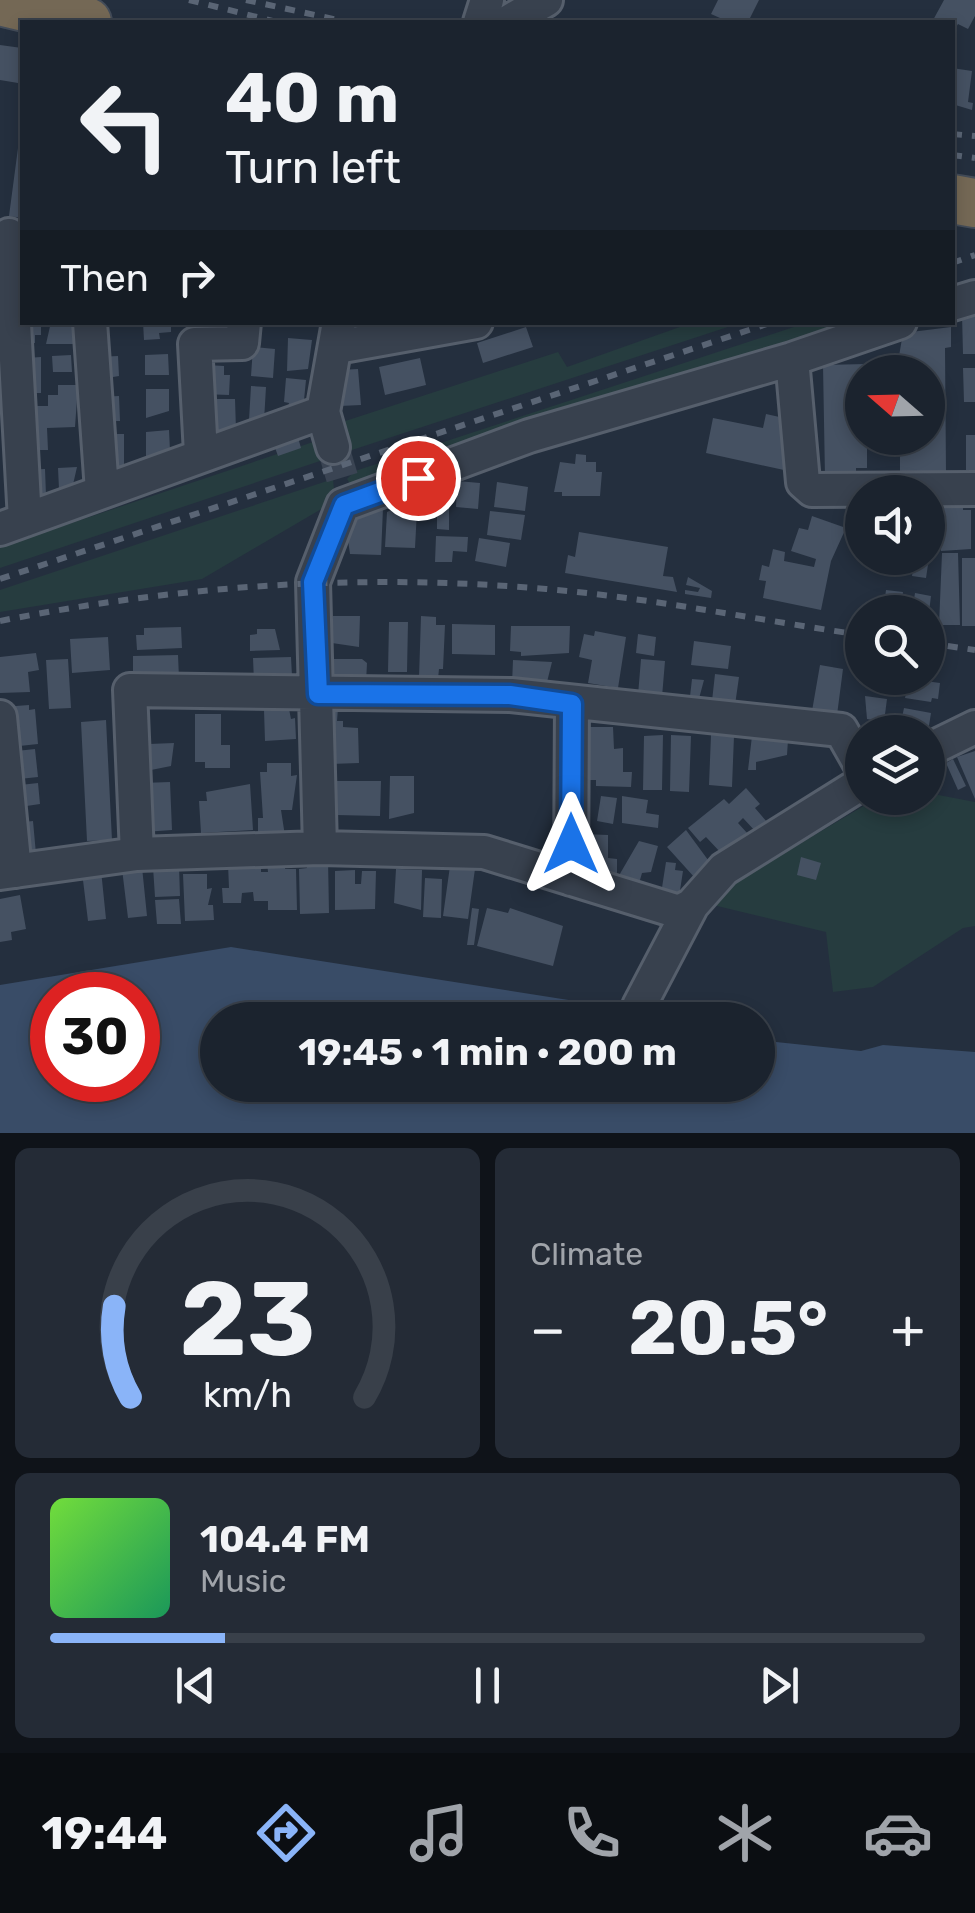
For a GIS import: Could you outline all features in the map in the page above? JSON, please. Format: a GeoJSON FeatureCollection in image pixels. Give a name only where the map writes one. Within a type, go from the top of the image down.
{"type":"FeatureCollection","features":[{"type":"Feature","properties":{"kind":"highway"},"geometry":{"type":"LineString","coordinates":[[0,1],[79,20]]}},
{"type":"Feature","properties":{"kind":"street"},"geometry":{"type":"LineString","coordinates":[[511,20],[546,0]]}},
{"type":"Feature","properties":{"kind":"street"},"geometry":{"type":"LineString","coordinates":[[11,234],[12,524],[323,412]]}},
{"type":"Feature","properties":{"kind":"street"},"geometry":{"type":"LineString","coordinates":[[90,325],[102,490]]}},
{"type":"Feature","properties":{"kind":"street"},"geometry":{"type":"LineString","coordinates":[[201,454],[195,344],[242,343],[244,325]]}},
{"type":"Feature","properties":{"kind":"street"},"geometry":{"type":"LineString","coordinates":[[333,447],[323,412],[338,335],[444,325]]}},
{"type":"Feature","properties":{"kind":"street"},"geometry":{"type":"LineString","coordinates":[[320,848],[313,582],[344,495],[528,436],[792,359],[891,325]]}},
{"type":"Feature","properties":{"kind":"street"},"geometry":{"type":"LineString","coordinates":[[792,359],[803,482],[812,490],[975,490]]}},
{"type":"Feature","properties":{"kind":"street"},"geometry":{"type":"LineString","coordinates":[[137,854],[130,690],[510,695],[840,730],[845,739]]}},
{"type":"Feature","properties":{"kind":"street"},"geometry":{"type":"LineString","coordinates":[[570,878],[572,704]]}},
{"type":"Feature","properties":{"kind":"street"},"geometry":{"type":"LineString","coordinates":[[0,717],[7,872],[137,854],[320,848],[484,852],[679,912],[692,905]]}},
{"type":"Feature","properties":{"kind":"street"},"geometry":{"type":"LineString","coordinates":[[945,742],[975,728]]}},
{"type":"Feature","properties":{"kind":"street"},"geometry":{"type":"LineString","coordinates":[[641,1002],[692,905],[724,870],[845,794]]}},
{"type":"Feature","properties":{"kind":"green space"},"geometry":{"type":"Polygon","coordinates":[[[685,325],[734,325],[349,451],[337,438],[336,424],[558,352],[567,367],[685,325]]]}},
{"type":"Feature","properties":{"kind":"green space"},"geometry":{"type":"Polygon","coordinates":[[[800,325],[873,325],[358,496],[347,479],[355,471],[800,325]]]}},
{"type":"Feature","properties":{"kind":"green space"},"geometry":{"type":"Polygon","coordinates":[[[322,439],[329,458],[0,568],[0,547],[322,439]]]}},
{"type":"Feature","properties":{"kind":"green space"},"geometry":{"type":"Polygon","coordinates":[[[333,479],[335,501],[202,579],[0,612],[0,590],[333,479]]]}},
{"type":"Feature","properties":{"kind":"green space"},"geometry":{"type":"Polygon","coordinates":[[[945,796],[975,802],[975,926],[963,928],[873,987],[833,992],[826,932],[713,905],[739,880],[848,815],[945,815],[945,796]]]}},
{"type":"Feature","properties":{"kind":"water"},"geometry":{"type":"Polygon","coordinates":[[[231,947],[581,1002],[200,1002],[200,1102],[775,1102],[775,1042],[861,1051],[883,1045],[975,1052],[975,1133],[0,1133],[0,985],[30,980],[30,1102],[160,1102],[160,972],[79,972],[231,947]]]}},
{"type":"Feature","properties":{"kind":"building"},"geometry":{"type":"Polygon","coordinates":[[[718,0],[759,0],[749,20],[724,20],[711,14],[718,0]]]}},
{"type":"Feature","properties":{"kind":"building"},"geometry":{"type":"Polygon","coordinates":[[[944,0],[975,0],[975,16],[968,29],[958,24],[955,29],[955,20],[933,20],[944,0]]]}},
{"type":"Feature","properties":{"kind":"building"},"geometry":{"type":"Polygon","coordinates":[[[0,45],[20,48],[18,83],[0,80],[0,45]]]}},
{"type":"Feature","properties":{"kind":"building"},"geometry":{"type":"Polygon","coordinates":[[[955,68],[972,71],[968,102],[973,103],[972,110],[955,105],[955,68]]]}},
{"type":"Feature","properties":{"kind":"building"},"geometry":{"type":"Polygon","coordinates":[[[18,148],[20,218],[9,216],[18,148]]]}},
{"type":"Feature","properties":{"kind":"building"},"geometry":{"type":"Polygon","coordinates":[[[975,314],[975,354],[963,354],[962,315],[975,314]]]}},
{"type":"Feature","properties":{"kind":"building"},"geometry":{"type":"Polygon","coordinates":[[[22,325],[41,325],[41,335],[35,335],[35,343],[20,344],[22,325]]]}},
{"type":"Feature","properties":{"kind":"building"},"geometry":{"type":"Polygon","coordinates":[[[50,325],[76,325],[76,344],[46,344],[50,325]]]}},
{"type":"Feature","properties":{"kind":"building"},"geometry":{"type":"Polygon","coordinates":[[[143,325],[171,325],[171,332],[159,333],[160,339],[144,340],[143,325]]]}},
{"type":"Feature","properties":{"kind":"building"},"geometry":{"type":"Polygon","coordinates":[[[526,327],[533,347],[483,363],[477,343],[526,327]]]}},
{"type":"Feature","properties":{"kind":"building"},"geometry":{"type":"Polygon","coordinates":[[[951,327],[951,347],[945,348],[946,473],[900,473],[900,455],[945,455],[945,355],[899,355],[903,333],[951,327]]]}},
{"type":"Feature","properties":{"kind":"building"},"geometry":{"type":"Polygon","coordinates":[[[288,338],[312,340],[308,369],[287,371],[288,338]]]}},
{"type":"Feature","properties":{"kind":"building"},"geometry":{"type":"Polygon","coordinates":[[[253,347],[275,349],[273,378],[251,376],[253,347]]]}},
{"type":"Feature","properties":{"kind":"building"},"geometry":{"type":"Polygon","coordinates":[[[168,354],[169,375],[145,375],[145,355],[168,354]]]}},
{"type":"Feature","properties":{"kind":"building"},"geometry":{"type":"Polygon","coordinates":[[[71,355],[72,372],[53,372],[52,356],[71,355]]]}},
{"type":"Feature","properties":{"kind":"building"},"geometry":{"type":"Polygon","coordinates":[[[118,356],[119,376],[107,378],[97,357],[118,356]]]}},
{"type":"Feature","properties":{"kind":"building"},"geometry":{"type":"Polygon","coordinates":[[[41,357],[41,393],[31,393],[26,358],[41,357]]]}},
{"type":"Feature","properties":{"kind":"building"},"geometry":{"type":"Polygon","coordinates":[[[420,358],[426,385],[385,395],[379,367],[420,358]]]}},
{"type":"Feature","properties":{"kind":"building"},"geometry":{"type":"Polygon","coordinates":[[[845,364],[845,455],[867,455],[867,468],[856,468],[856,475],[845,478],[825,478],[823,365],[845,364]]]}},
{"type":"Feature","properties":{"kind":"building"},"geometry":{"type":"Polygon","coordinates":[[[206,365],[224,366],[224,375],[230,375],[229,395],[202,394],[206,365]]]}},
{"type":"Feature","properties":{"kind":"building"},"geometry":{"type":"Polygon","coordinates":[[[963,368],[975,368],[975,402],[964,402],[963,368]]]}},
{"type":"Feature","properties":{"kind":"building"},"geometry":{"type":"Polygon","coordinates":[[[358,369],[361,405],[340,406],[340,370],[358,369]]]}},
{"type":"Feature","properties":{"kind":"building"},"geometry":{"type":"Polygon","coordinates":[[[286,378],[306,380],[303,410],[288,408],[289,403],[284,402],[286,378]]]}},
{"type":"Feature","properties":{"kind":"building"},"geometry":{"type":"Polygon","coordinates":[[[58,385],[78,385],[75,427],[47,428],[48,450],[24,450],[24,406],[48,406],[48,395],[58,395],[58,385]]]}},
{"type":"Feature","properties":{"kind":"building"},"geometry":{"type":"Polygon","coordinates":[[[251,386],[266,387],[264,421],[249,420],[251,386]]]}},
{"type":"Feature","properties":{"kind":"building"},"geometry":{"type":"Polygon","coordinates":[[[146,389],[169,389],[169,411],[146,418],[146,389]]]}},
{"type":"Feature","properties":{"kind":"building"},"geometry":{"type":"Polygon","coordinates":[[[119,396],[120,421],[98,421],[98,397],[119,396]]]}},
{"type":"Feature","properties":{"kind":"building"},"geometry":{"type":"Polygon","coordinates":[[[204,399],[235,399],[236,430],[205,431],[204,399]]]}},
{"type":"Feature","properties":{"kind":"building"},"geometry":{"type":"Polygon","coordinates":[[[766,414],[784,418],[781,431],[792,433],[784,470],[706,453],[713,418],[763,428],[766,414]]]}},
{"type":"Feature","properties":{"kind":"building"},"geometry":{"type":"Polygon","coordinates":[[[169,430],[170,451],[161,453],[162,457],[146,457],[146,432],[169,430]]]}},
{"type":"Feature","properties":{"kind":"building"},"geometry":{"type":"Polygon","coordinates":[[[101,434],[124,434],[124,468],[102,468],[101,434]]]}},
{"type":"Feature","properties":{"kind":"building"},"geometry":{"type":"Polygon","coordinates":[[[297,434],[301,448],[278,456],[273,442],[297,434]]]}},
{"type":"Feature","properties":{"kind":"building"},"geometry":{"type":"Polygon","coordinates":[[[966,435],[975,435],[975,470],[966,470],[966,435]]]}},
{"type":"Feature","properties":{"kind":"building"},"geometry":{"type":"Polygon","coordinates":[[[576,454],[586,455],[586,462],[596,462],[596,472],[602,472],[600,496],[562,496],[562,492],[554,492],[560,462],[575,464],[576,454]]]}},
{"type":"Feature","properties":{"kind":"building"},"geometry":{"type":"Polygon","coordinates":[[[77,467],[72,489],[59,489],[58,468],[77,467]]]}},
{"type":"Feature","properties":{"kind":"building"},"geometry":{"type":"Polygon","coordinates":[[[45,469],[46,495],[24,494],[23,470],[45,469]]]}},
{"type":"Feature","properties":{"kind":"building"},"geometry":{"type":"Polygon","coordinates":[[[457,481],[480,483],[478,509],[456,507],[457,481]]]}},
{"type":"Feature","properties":{"kind":"building"},"geometry":{"type":"Polygon","coordinates":[[[497,482],[528,487],[525,511],[494,507],[497,482]]]}},
{"type":"Feature","properties":{"kind":"building"},"geometry":{"type":"Polygon","coordinates":[[[437,484],[455,485],[455,495],[449,495],[449,530],[437,529],[437,484]]]}},
{"type":"Feature","properties":{"kind":"building"},"geometry":{"type":"Polygon","coordinates":[[[963,502],[963,510],[971,510],[971,549],[945,551],[945,503],[963,502]]]}},
{"type":"Feature","properties":{"kind":"building"},"geometry":{"type":"Polygon","coordinates":[[[357,507],[383,508],[381,555],[350,554],[346,526],[357,507]]]}},
{"type":"Feature","properties":{"kind":"building"},"geometry":{"type":"Polygon","coordinates":[[[417,510],[415,548],[385,547],[387,512],[417,510]]]}},
{"type":"Feature","properties":{"kind":"building"},"geometry":{"type":"Polygon","coordinates":[[[490,511],[525,515],[521,540],[487,535],[490,511]]]}},
{"type":"Feature","properties":{"kind":"building"},"geometry":{"type":"Polygon","coordinates":[[[812,516],[845,528],[831,561],[821,610],[763,598],[766,581],[759,580],[762,565],[769,567],[773,549],[785,552],[784,561],[814,567],[816,559],[791,551],[799,528],[808,530],[812,516]]]}},
{"type":"Feature","properties":{"kind":"building"},"geometry":{"type":"Polygon","coordinates":[[[579,532],[668,547],[663,576],[673,577],[677,592],[565,573],[568,555],[575,557],[579,532]]]}},
{"type":"Feature","properties":{"kind":"building"},"geometry":{"type":"Polygon","coordinates":[[[436,536],[468,537],[467,552],[453,551],[452,562],[435,562],[436,536]]]}},
{"type":"Feature","properties":{"kind":"building"},"geometry":{"type":"Polygon","coordinates":[[[479,538],[510,543],[506,567],[475,561],[479,538]]]}},
{"type":"Feature","properties":{"kind":"building"},"geometry":{"type":"Polygon","coordinates":[[[945,553],[958,553],[960,625],[945,625],[945,595],[940,595],[945,553]]]}},
{"type":"Feature","properties":{"kind":"building"},"geometry":{"type":"Polygon","coordinates":[[[962,558],[975,558],[975,626],[962,626],[962,558]]]}},
{"type":"Feature","properties":{"kind":"building"},"geometry":{"type":"Polygon","coordinates":[[[688,577],[712,591],[711,598],[685,594],[685,590],[698,592],[700,588],[686,585],[688,577]]]}},
{"type":"Feature","properties":{"kind":"building"},"geometry":{"type":"Polygon","coordinates":[[[886,590],[903,592],[903,595],[885,595],[886,590]]]}},
{"type":"Feature","properties":{"kind":"building"},"geometry":{"type":"Polygon","coordinates":[[[333,616],[360,616],[359,647],[332,643],[333,616]]]}},
{"type":"Feature","properties":{"kind":"building"},"geometry":{"type":"Polygon","coordinates":[[[421,616],[436,617],[436,625],[445,625],[443,669],[439,669],[438,679],[419,678],[421,616]]]}},
{"type":"Feature","properties":{"kind":"building"},"geometry":{"type":"Polygon","coordinates":[[[389,622],[408,622],[407,672],[388,672],[389,622]]]}},
{"type":"Feature","properties":{"kind":"building"},"geometry":{"type":"Polygon","coordinates":[[[452,624],[495,625],[495,655],[452,654],[452,624]]]}},
{"type":"Feature","properties":{"kind":"building"},"geometry":{"type":"Polygon","coordinates":[[[511,626],[570,626],[569,653],[521,656],[521,652],[510,651],[511,626]]]}},
{"type":"Feature","properties":{"kind":"building"},"geometry":{"type":"Polygon","coordinates":[[[181,627],[182,648],[137,650],[136,635],[144,635],[144,628],[181,627]]]}},
{"type":"Feature","properties":{"kind":"building"},"geometry":{"type":"Polygon","coordinates":[[[257,629],[275,629],[280,650],[250,651],[250,635],[257,634],[257,629]]]}},
{"type":"Feature","properties":{"kind":"building"},"geometry":{"type":"Polygon","coordinates":[[[595,631],[626,637],[618,688],[588,683],[592,660],[579,657],[584,634],[594,636],[595,631]]]}},
{"type":"Feature","properties":{"kind":"building"},"geometry":{"type":"Polygon","coordinates":[[[638,634],[656,637],[654,656],[636,653],[638,634]]]}},
{"type":"Feature","properties":{"kind":"building"},"geometry":{"type":"Polygon","coordinates":[[[108,637],[110,670],[72,673],[70,639],[108,637]]]}},
{"type":"Feature","properties":{"kind":"building"},"geometry":{"type":"Polygon","coordinates":[[[694,641],[731,646],[728,669],[691,665],[694,641]]]}},
{"type":"Feature","properties":{"kind":"building"},"geometry":{"type":"Polygon","coordinates":[[[36,653],[39,670],[28,672],[30,692],[0,693],[0,657],[36,653]]]}},
{"type":"Feature","properties":{"kind":"building"},"geometry":{"type":"Polygon","coordinates":[[[178,655],[179,678],[133,679],[133,656],[178,655]]]}},
{"type":"Feature","properties":{"kind":"building"},"geometry":{"type":"Polygon","coordinates":[[[291,657],[292,676],[254,682],[253,658],[291,657]]]}},
{"type":"Feature","properties":{"kind":"building"},"geometry":{"type":"Polygon","coordinates":[[[68,659],[71,708],[49,709],[46,660],[68,659]]]}},
{"type":"Feature","properties":{"kind":"building"},"geometry":{"type":"Polygon","coordinates":[[[332,659],[362,659],[367,663],[366,683],[331,683],[332,659]]]}},
{"type":"Feature","properties":{"kind":"building"},"geometry":{"type":"Polygon","coordinates":[[[641,659],[665,661],[662,697],[638,695],[641,659]]]}},
{"type":"Feature","properties":{"kind":"building"},"geometry":{"type":"Polygon","coordinates":[[[513,660],[552,662],[546,686],[512,684],[513,660]]]}},
{"type":"Feature","properties":{"kind":"building"},"geometry":{"type":"Polygon","coordinates":[[[820,665],[843,669],[837,715],[812,711],[820,665]]]}},
{"type":"Feature","properties":{"kind":"building"},"geometry":{"type":"Polygon","coordinates":[[[715,674],[739,677],[735,705],[711,710],[715,674]]]}},
{"type":"Feature","properties":{"kind":"building"},"geometry":{"type":"Polygon","coordinates":[[[692,679],[704,680],[697,706],[689,705],[692,679]]]}},
{"type":"Feature","properties":{"kind":"building"},"geometry":{"type":"Polygon","coordinates":[[[906,695],[938,695],[931,702],[905,698],[906,695]]]}},
{"type":"Feature","properties":{"kind":"building"},"geometry":{"type":"Polygon","coordinates":[[[865,696],[887,699],[885,715],[867,715],[865,696]]]}},
{"type":"Feature","properties":{"kind":"building"},"geometry":{"type":"Polygon","coordinates":[[[29,705],[29,710],[35,709],[38,744],[10,747],[3,707],[29,705]]]}},
{"type":"Feature","properties":{"kind":"building"},"geometry":{"type":"Polygon","coordinates":[[[330,707],[338,708],[337,721],[343,721],[343,727],[358,728],[359,763],[330,764],[330,707]]]}},
{"type":"Feature","properties":{"kind":"building"},"geometry":{"type":"Polygon","coordinates":[[[904,708],[931,713],[931,715],[903,715],[904,708]]]}},
{"type":"Feature","properties":{"kind":"building"},"geometry":{"type":"Polygon","coordinates":[[[289,709],[291,719],[295,718],[296,739],[265,741],[264,710],[289,709]]]}},
{"type":"Feature","properties":{"kind":"building"},"geometry":{"type":"Polygon","coordinates":[[[195,714],[221,714],[221,745],[230,745],[230,768],[205,768],[205,762],[195,762],[195,714]]]}},
{"type":"Feature","properties":{"kind":"building"},"geometry":{"type":"Polygon","coordinates":[[[106,720],[112,840],[87,841],[81,722],[106,720]]]}},
{"type":"Feature","properties":{"kind":"building"},"geometry":{"type":"Polygon","coordinates":[[[580,727],[613,727],[614,749],[623,748],[623,772],[632,772],[631,787],[596,786],[596,780],[590,780],[590,767],[581,768],[580,727]]]}},
{"type":"Feature","properties":{"kind":"building"},"geometry":{"type":"Polygon","coordinates":[[[663,735],[662,790],[643,790],[644,736],[663,735]]]}},
{"type":"Feature","properties":{"kind":"building"},"geometry":{"type":"Polygon","coordinates":[[[671,735],[691,736],[689,792],[670,791],[671,735]]]}},
{"type":"Feature","properties":{"kind":"building"},"geometry":{"type":"Polygon","coordinates":[[[711,735],[734,736],[732,787],[709,785],[711,735]]]}},
{"type":"Feature","properties":{"kind":"building"},"geometry":{"type":"Polygon","coordinates":[[[752,736],[788,740],[787,755],[756,762],[756,770],[748,770],[752,736]]]}},
{"type":"Feature","properties":{"kind":"building"},"geometry":{"type":"Polygon","coordinates":[[[174,743],[171,766],[136,773],[136,763],[150,762],[149,744],[174,743]]]}},
{"type":"Feature","properties":{"kind":"building"},"geometry":{"type":"Polygon","coordinates":[[[35,749],[38,777],[10,780],[7,752],[35,749]]]}},
{"type":"Feature","properties":{"kind":"building"},"geometry":{"type":"Polygon","coordinates":[[[975,751],[975,799],[957,757],[975,751]]]}},
{"type":"Feature","properties":{"kind":"building"},"geometry":{"type":"Polygon","coordinates":[[[953,759],[966,786],[958,790],[946,763],[953,759]]]}},
{"type":"Feature","properties":{"kind":"building"},"geometry":{"type":"Polygon","coordinates":[[[267,763],[291,763],[291,776],[297,775],[292,810],[281,810],[285,836],[258,837],[258,818],[263,818],[260,772],[267,772],[267,763]]]}},
{"type":"Feature","properties":{"kind":"building"},"geometry":{"type":"Polygon","coordinates":[[[390,776],[414,776],[414,813],[389,819],[390,776]]]}},
{"type":"Feature","properties":{"kind":"building"},"geometry":{"type":"Polygon","coordinates":[[[336,781],[381,781],[380,816],[336,815],[336,781]]]}},
{"type":"Feature","properties":{"kind":"building"},"geometry":{"type":"Polygon","coordinates":[[[170,782],[172,830],[144,832],[142,783],[170,782]]]}},
{"type":"Feature","properties":{"kind":"building"},"geometry":{"type":"Polygon","coordinates":[[[38,783],[40,804],[13,808],[11,786],[38,783]]]}},
{"type":"Feature","properties":{"kind":"building"},"geometry":{"type":"Polygon","coordinates":[[[250,784],[253,830],[201,833],[199,801],[207,801],[206,792],[250,784]]]}},
{"type":"Feature","properties":{"kind":"building"},"geometry":{"type":"Polygon","coordinates":[[[746,788],[760,804],[755,808],[767,822],[756,832],[743,818],[738,823],[748,834],[722,854],[706,837],[700,842],[688,828],[724,799],[729,804],[746,788]]]}},
{"type":"Feature","properties":{"kind":"building"},"geometry":{"type":"Polygon","coordinates":[[[601,796],[617,798],[613,824],[597,821],[601,796]]]}},
{"type":"Feature","properties":{"kind":"building"},"geometry":{"type":"Polygon","coordinates":[[[622,796],[648,800],[646,813],[659,815],[658,828],[622,823],[622,796]]]}},
{"type":"Feature","properties":{"kind":"building"},"geometry":{"type":"Polygon","coordinates":[[[33,821],[36,854],[18,856],[15,823],[33,821]]]}},
{"type":"Feature","properties":{"kind":"building"},"geometry":{"type":"Polygon","coordinates":[[[686,830],[711,864],[695,878],[667,847],[686,830]]]}},
{"type":"Feature","properties":{"kind":"building"},"geometry":{"type":"Polygon","coordinates":[[[582,834],[608,835],[608,858],[617,859],[617,873],[590,873],[590,866],[581,865],[582,834]]]}},
{"type":"Feature","properties":{"kind":"building"},"geometry":{"type":"Polygon","coordinates":[[[639,841],[658,846],[651,872],[642,873],[638,887],[614,884],[639,841]]]}},
{"type":"Feature","properties":{"kind":"building"},"geometry":{"type":"Polygon","coordinates":[[[801,857],[821,863],[816,880],[797,875],[801,857]]]}},
{"type":"Feature","properties":{"kind":"building"},"geometry":{"type":"Polygon","coordinates":[[[328,859],[329,913],[300,914],[299,869],[307,868],[306,860],[328,859]]]}},
{"type":"Feature","properties":{"kind":"building"},"geometry":{"type":"Polygon","coordinates":[[[261,862],[261,872],[268,872],[267,862],[285,862],[285,869],[296,869],[297,910],[268,910],[268,901],[254,901],[253,892],[242,893],[241,903],[223,903],[222,888],[229,888],[228,864],[261,862]]]}},
{"type":"Feature","properties":{"kind":"building"},"geometry":{"type":"Polygon","coordinates":[[[666,862],[676,863],[675,870],[683,871],[679,897],[661,894],[666,862]]]}},
{"type":"Feature","properties":{"kind":"building"},"geometry":{"type":"Polygon","coordinates":[[[179,866],[180,896],[155,897],[153,867],[179,866]]]}},
{"type":"Feature","properties":{"kind":"building"},"geometry":{"type":"Polygon","coordinates":[[[450,866],[475,869],[468,919],[443,916],[450,866]]]}},
{"type":"Feature","properties":{"kind":"building"},"geometry":{"type":"Polygon","coordinates":[[[142,867],[147,916],[128,918],[122,869],[142,867]]]}},
{"type":"Feature","properties":{"kind":"building"},"geometry":{"type":"Polygon","coordinates":[[[396,869],[422,870],[421,910],[394,903],[396,869]]]}},
{"type":"Feature","properties":{"kind":"building"},"geometry":{"type":"Polygon","coordinates":[[[101,870],[106,919],[88,921],[82,872],[101,870]]]}},
{"type":"Feature","properties":{"kind":"building"},"geometry":{"type":"Polygon","coordinates":[[[355,870],[355,884],[361,884],[362,871],[376,871],[375,909],[335,910],[335,871],[355,870]]]}},
{"type":"Feature","properties":{"kind":"building"},"geometry":{"type":"Polygon","coordinates":[[[183,874],[207,874],[207,889],[212,888],[208,905],[213,905],[214,920],[185,921],[183,874]]]}},
{"type":"Feature","properties":{"kind":"building"},"geometry":{"type":"Polygon","coordinates":[[[425,878],[442,879],[441,918],[423,917],[425,878]]]}},
{"type":"Feature","properties":{"kind":"building"},"geometry":{"type":"Polygon","coordinates":[[[20,895],[26,929],[11,932],[12,940],[0,942],[0,899],[20,895]]]}},
{"type":"Feature","properties":{"kind":"building"},"geometry":{"type":"Polygon","coordinates":[[[179,899],[181,924],[157,924],[155,900],[179,899]]]}},
{"type":"Feature","properties":{"kind":"building"},"geometry":{"type":"Polygon","coordinates":[[[472,908],[479,909],[474,945],[467,945],[472,908]]]}},
{"type":"Feature","properties":{"kind":"building"},"geometry":{"type":"Polygon","coordinates":[[[487,908],[508,913],[510,908],[563,926],[553,966],[477,946],[487,908]]]}},
{"type":"Feature","properties":{"kind":"tunnel"},"geometry":{"type":"LineString","coordinates":[[333,447],[344,484]]}},
{"type":"Feature","properties":{"kind":"railway"},"geometry":{"type":"LineString","coordinates":[[189,0],[269,20]]}},
{"type":"Feature","properties":{"kind":"railway"},"geometry":{"type":"LineString","coordinates":[[246,0],[338,20]]}},
{"type":"Feature","properties":{"kind":"railway"},"geometry":{"type":"LineString","coordinates":[[955,134],[975,136]]}},
{"type":"Feature","properties":{"kind":"railway"},"geometry":{"type":"LineString","coordinates":[[955,155],[975,158]]}},
{"type":"Feature","properties":{"kind":"railway"},"geometry":{"type":"LineString","coordinates":[[955,262],[975,255]]}},
{"type":"Feature","properties":{"kind":"railway"},"geometry":{"type":"LineString","coordinates":[[0,579],[764,325]]}},
{"type":"Feature","properties":{"kind":"railway"},"geometry":{"type":"LineString","coordinates":[[0,621],[204,591],[408,582],[586,593],[845,632]]}},
{"type":"Feature","properties":{"kind":"railway"},"geometry":{"type":"LineString","coordinates":[[945,646],[975,650]]}},
{"type":"Feature","properties":{"kind":"route"},"geometry":{"type":"LineString","coordinates":[[418,478],[344,505],[325,543],[313,582],[318,694],[510,695],[572,704],[571,844]]}}]}
